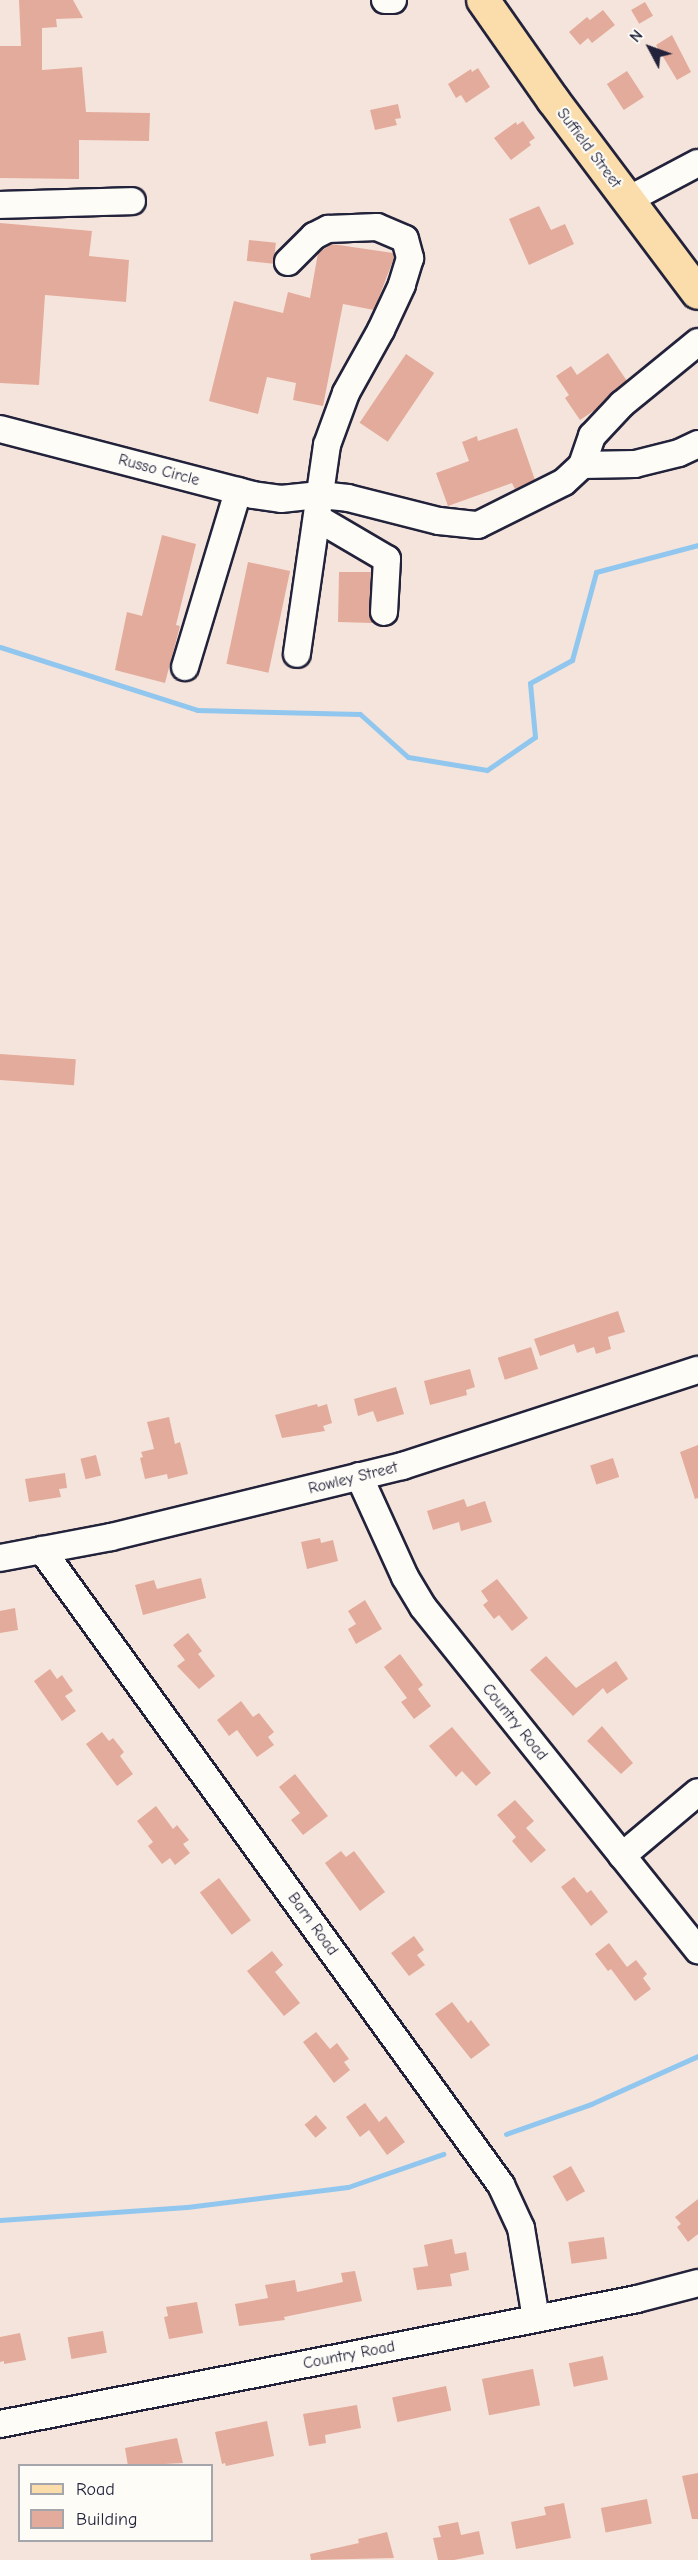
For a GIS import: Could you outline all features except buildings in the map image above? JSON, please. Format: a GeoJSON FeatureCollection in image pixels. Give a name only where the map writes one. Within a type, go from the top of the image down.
{"type":"FeatureCollection","features":[{"type":"Feature","properties":{"kind":"main road","name":"Suffield Street"},"geometry":{"type":"LineString","coordinates":[[490,2],[628,200],[698,293]]}},
{"type":"Feature","properties":{"kind":"street"},"geometry":{"type":"LineString","coordinates":[[385,0],[393,0]]}},
{"type":"Feature","properties":{"kind":"street"},"geometry":{"type":"LineString","coordinates":[[628,200],[698,163]]}},
{"type":"Feature","properties":{"kind":"street"},"geometry":{"type":"LineString","coordinates":[[0,205],[132,201]]}},
{"type":"Feature","properties":{"kind":"street"},"geometry":{"type":"LineString","coordinates":[[288,262],[314,236],[328,229],[377,227],[405,239],[410,258],[402,285],[381,330],[346,393],[327,445],[297,654]]}},
{"type":"Feature","properties":{"kind":"street"},"geometry":{"type":"LineString","coordinates":[[698,342],[622,404],[592,436],[582,465],[635,464],[679,453],[698,444]]}},
{"type":"Feature","properties":{"kind":"street","name":"Russo Circle"},"geometry":{"type":"LineString","coordinates":[[0,429],[238,491],[318,506],[348,498],[439,520],[478,525],[564,482],[582,465]]}},
{"type":"Feature","properties":{"kind":"street"},"geometry":{"type":"LineString","coordinates":[[185,667],[238,491]]}},
{"type":"Feature","properties":{"kind":"street"},"geometry":{"type":"LineString","coordinates":[[318,506],[387,559],[384,612]]}},
{"type":"Feature","properties":{"kind":"street","name":"Rowley Street"},"geometry":{"type":"LineString","coordinates":[[0,1558],[111,1537],[402,1466],[698,1370]]}},
{"type":"Feature","properties":{"kind":"street","name":"Country Road"},"geometry":{"type":"LineString","coordinates":[[359,1476],[405,1577],[423,1607],[698,1950]]}},
{"type":"Feature","properties":{"kind":"street","name":"Barn Road"},"geometry":{"type":"LineString","coordinates":[[42,1550],[495,2176],[512,2205],[521,2228],[536,2319]]}},
{"type":"Feature","properties":{"kind":"street"},"geometry":{"type":"LineString","coordinates":[[622,1856],[698,1792]]}},
{"type":"Feature","properties":{"kind":"street","name":"Country Road"},"geometry":{"type":"LineString","coordinates":[[0,2424],[637,2299],[698,2283]]}},
{"type":"Feature","properties":{"kind":"waterway"},"geometry":{"type":"LineString","coordinates":[[0,647],[197,710],[360,714],[408,757],[487,770],[535,737],[530,683],[572,660],[596,572],[698,545]]}},
{"type":"Feature","properties":{"kind":"waterway"},"geometry":{"type":"LineString","coordinates":[[506,2134],[591,2104],[698,2056]]}},
{"type":"Feature","properties":{"kind":"waterway"},"geometry":{"type":"LineString","coordinates":[[0,2220],[187,2207],[348,2187],[443,2154]]}}]}
